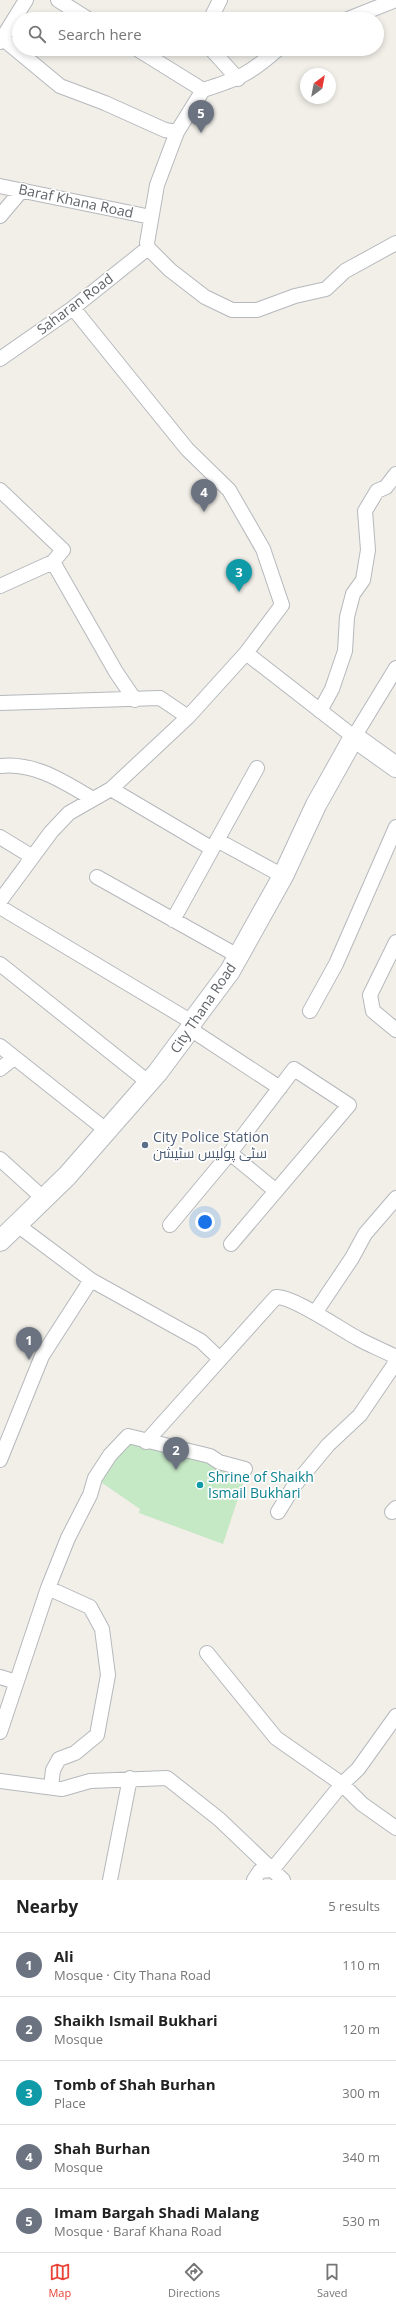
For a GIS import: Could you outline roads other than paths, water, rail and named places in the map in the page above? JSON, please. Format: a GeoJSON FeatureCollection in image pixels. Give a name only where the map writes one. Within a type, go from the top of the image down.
{"type":"FeatureCollection","features":[{"type":"Feature","properties":{"kind":"street"},"geometry":{"type":"LineString","coordinates":[[18,12],[26,0]]}},
{"type":"Feature","properties":{"kind":"street"},"geometry":{"type":"LineString","coordinates":[[58,0],[77,12]]}},
{"type":"Feature","properties":{"kind":"street"},"geometry":{"type":"LineString","coordinates":[[215,12],[220,0]]}},
{"type":"Feature","properties":{"kind":"street"},"geometry":{"type":"LineString","coordinates":[[366,12],[396,0]]}},
{"type":"Feature","properties":{"kind":"street"},"geometry":{"type":"LineString","coordinates":[[12,22],[1,40],[12,49]]}},
{"type":"Feature","properties":{"kind":"street"},"geometry":{"type":"LineString","coordinates":[[22,56],[60,86],[105,103],[165,130],[177,132]]}},
{"type":"Feature","properties":{"kind":"street"},"geometry":{"type":"LineString","coordinates":[[148,56],[203,90]]}},
{"type":"Feature","properties":{"kind":"street"},"geometry":{"type":"LineString","coordinates":[[217,56],[238,79]]}},
{"type":"Feature","properties":{"kind":"street"},"geometry":{"type":"LineString","coordinates":[[270,56],[238,79],[203,90],[177,132],[157,185],[151,217],[148,248],[170,270],[205,298],[232,310],[257,310],[295,296],[326,289],[345,271],[396,243]]}},
{"type":"Feature","properties":{"kind":"street","name":"Baraf Khana Road"},"geometry":{"type":"LineString","coordinates":[[0,186],[151,217]]}},
{"type":"Feature","properties":{"kind":"street"},"geometry":{"type":"LineString","coordinates":[[0,216],[22,190]]}},
{"type":"Feature","properties":{"kind":"street","name":"Saharan Road"},"geometry":{"type":"LineString","coordinates":[[0,359],[72,308],[148,248]]}},
{"type":"Feature","properties":{"kind":"street"},"geometry":{"type":"LineString","coordinates":[[0,901],[28,865],[31,856],[69,813],[111,789],[188,717],[246,652],[282,605],[263,549],[229,490],[188,449],[72,308]]}},
{"type":"Feature","properties":{"kind":"street"},"geometry":{"type":"LineString","coordinates":[[320,711],[332,689],[345,651],[347,617],[353,594],[363,580],[368,550],[365,511],[377,491],[386,487],[396,474]]}},
{"type":"Feature","properties":{"kind":"street"},"geometry":{"type":"LineString","coordinates":[[0,490],[63,550],[53,562],[0,586]]}},
{"type":"Feature","properties":{"kind":"street"},"geometry":{"type":"LineString","coordinates":[[53,562],[116,672],[135,700]]}},
{"type":"Feature","properties":{"kind":"street"},"geometry":{"type":"LineString","coordinates":[[246,652],[320,711],[396,767]]}},
{"type":"Feature","properties":{"kind":"street"},"geometry":{"type":"LineString","coordinates":[[354,737],[396,668]]}},
{"type":"Feature","properties":{"kind":"street"},"geometry":{"type":"LineString","coordinates":[[0,703],[135,700],[160,698],[188,717]]}},
{"type":"Feature","properties":{"kind":"street","name":"City Thana Road"},"geometry":{"type":"LineString","coordinates":[[0,1241],[67,1176],[148,1082],[191,1026],[238,956],[284,876],[316,804],[354,737]]}},
{"type":"Feature","properties":{"kind":"street"},"geometry":{"type":"LineString","coordinates":[[0,766],[11,765],[38,769],[60,779],[93,799]]}},
{"type":"Feature","properties":{"kind":"street"},"geometry":{"type":"LineString","coordinates":[[173,920],[257,768]]}},
{"type":"Feature","properties":{"kind":"street"},"geometry":{"type":"LineString","coordinates":[[111,789],[214,844],[284,876]]}},
{"type":"Feature","properties":{"kind":"street"},"geometry":{"type":"LineString","coordinates":[[310,1011],[336,964],[396,827]]}},
{"type":"Feature","properties":{"kind":"street"},"geometry":{"type":"LineString","coordinates":[[0,837],[31,856]]}},
{"type":"Feature","properties":{"kind":"street"},"geometry":{"type":"LineString","coordinates":[[97,876],[238,956]]}},
{"type":"Feature","properties":{"kind":"street"},"geometry":{"type":"LineString","coordinates":[[0,907],[191,1026],[280,1088]]}},
{"type":"Feature","properties":{"kind":"street"},"geometry":{"type":"LineString","coordinates":[[394,951],[370,995],[374,1011],[396,1030]]}},
{"type":"Feature","properties":{"kind":"street"},"geometry":{"type":"LineString","coordinates":[[0,964],[148,1082]]}},
{"type":"Feature","properties":{"kind":"street"},"geometry":{"type":"LineString","coordinates":[[0,1046],[106,1130]]}},
{"type":"Feature","properties":{"kind":"street"},"geometry":{"type":"LineString","coordinates":[[0,1069],[14,1058]]}},
{"type":"Feature","properties":{"kind":"street"},"geometry":{"type":"LineString","coordinates":[[170,1225],[230,1153],[294,1069],[349,1105],[231,1244]]}},
{"type":"Feature","properties":{"kind":"street"},"geometry":{"type":"LineString","coordinates":[[230,1153],[276,1191]]}},
{"type":"Feature","properties":{"kind":"street"},"geometry":{"type":"LineString","coordinates":[[0,1159],[44,1198]]}},
{"type":"Feature","properties":{"kind":"street"},"geometry":{"type":"LineString","coordinates":[[315,1313],[352,1258],[365,1234],[396,1198]]}},
{"type":"Feature","properties":{"kind":"street"},"geometry":{"type":"LineString","coordinates":[[16,1224],[91,1280],[200,1341],[219,1358]]}},
{"type":"Feature","properties":{"kind":"street"},"geometry":{"type":"LineString","coordinates":[[0,1460],[42,1356],[91,1280]]}},
{"type":"Feature","properties":{"kind":"street"},"geometry":{"type":"LineString","coordinates":[[146,1442],[219,1358],[276,1297],[283,1298],[315,1313],[357,1338],[396,1356]]}},
{"type":"Feature","properties":{"kind":"street"},"geometry":{"type":"LineString","coordinates":[[278,1512],[294,1486],[328,1445],[360,1415],[396,1362]]}},
{"type":"Feature","properties":{"kind":"street"},"geometry":{"type":"LineString","coordinates":[[0,1732],[48,1588],[68,1538],[90,1495],[95,1478],[110,1455],[128,1436],[146,1442],[210,1456],[219,1462],[245,1469]]}},
{"type":"Feature","properties":{"kind":"street"},"geometry":{"type":"LineString","coordinates":[[48,1588],[90,1607],[102,1629],[108,1675],[97,1735],[80,1750],[59,1759],[53,1770],[51,1788]]}},
{"type":"Feature","properties":{"kind":"street"},"geometry":{"type":"LineString","coordinates":[[206,1653],[276,1738],[342,1784],[362,1804],[396,1828]]}},
{"type":"Feature","properties":{"kind":"street"},"geometry":{"type":"LineString","coordinates":[[0,1677],[16,1682]]}},
{"type":"Feature","properties":{"kind":"street"},"geometry":{"type":"LineString","coordinates":[[254,1880],[260,1871],[272,1870],[342,1784],[358,1769],[396,1716]]}},
{"type":"Feature","properties":{"kind":"street"},"geometry":{"type":"LineString","coordinates":[[110,1880],[130,1778]]}},
{"type":"Feature","properties":{"kind":"street"},"geometry":{"type":"LineString","coordinates":[[0,1781],[62,1789],[90,1781],[130,1778],[168,1778],[219,1819],[282,1880]]}},
{"type":"Feature","properties":{"kind":"place","name":"Imam Bargah Shadi Malang"},"geometry":{"type":"Point","coordinates":[201,133]}},
{"type":"Feature","properties":{"kind":"place","name":"Shah Burhan"},"geometry":{"type":"Point","coordinates":[204,512]}},
{"type":"Feature","properties":{"kind":"place","name":"Tomb of Shah Burhan"},"geometry":{"type":"Point","coordinates":[239,592]}},
{"type":"Feature","properties":{"kind":"place","name":"City Police Station سٹی پولیس سٹیشن"},"geometry":{"type":"Point","coordinates":[145,1145]}},
{"type":"Feature","properties":{"kind":"place","name":"Ali"},"geometry":{"type":"Point","coordinates":[29,1360]}},
{"type":"Feature","properties":{"kind":"place","name":"Shaikh Ismail Bukhari"},"geometry":{"type":"Point","coordinates":[176,1470]}},
{"type":"Feature","properties":{"kind":"place","name":"Shrine of Shaikh Ismail Bukhari"},"geometry":{"type":"Point","coordinates":[200,1485]}}]}
